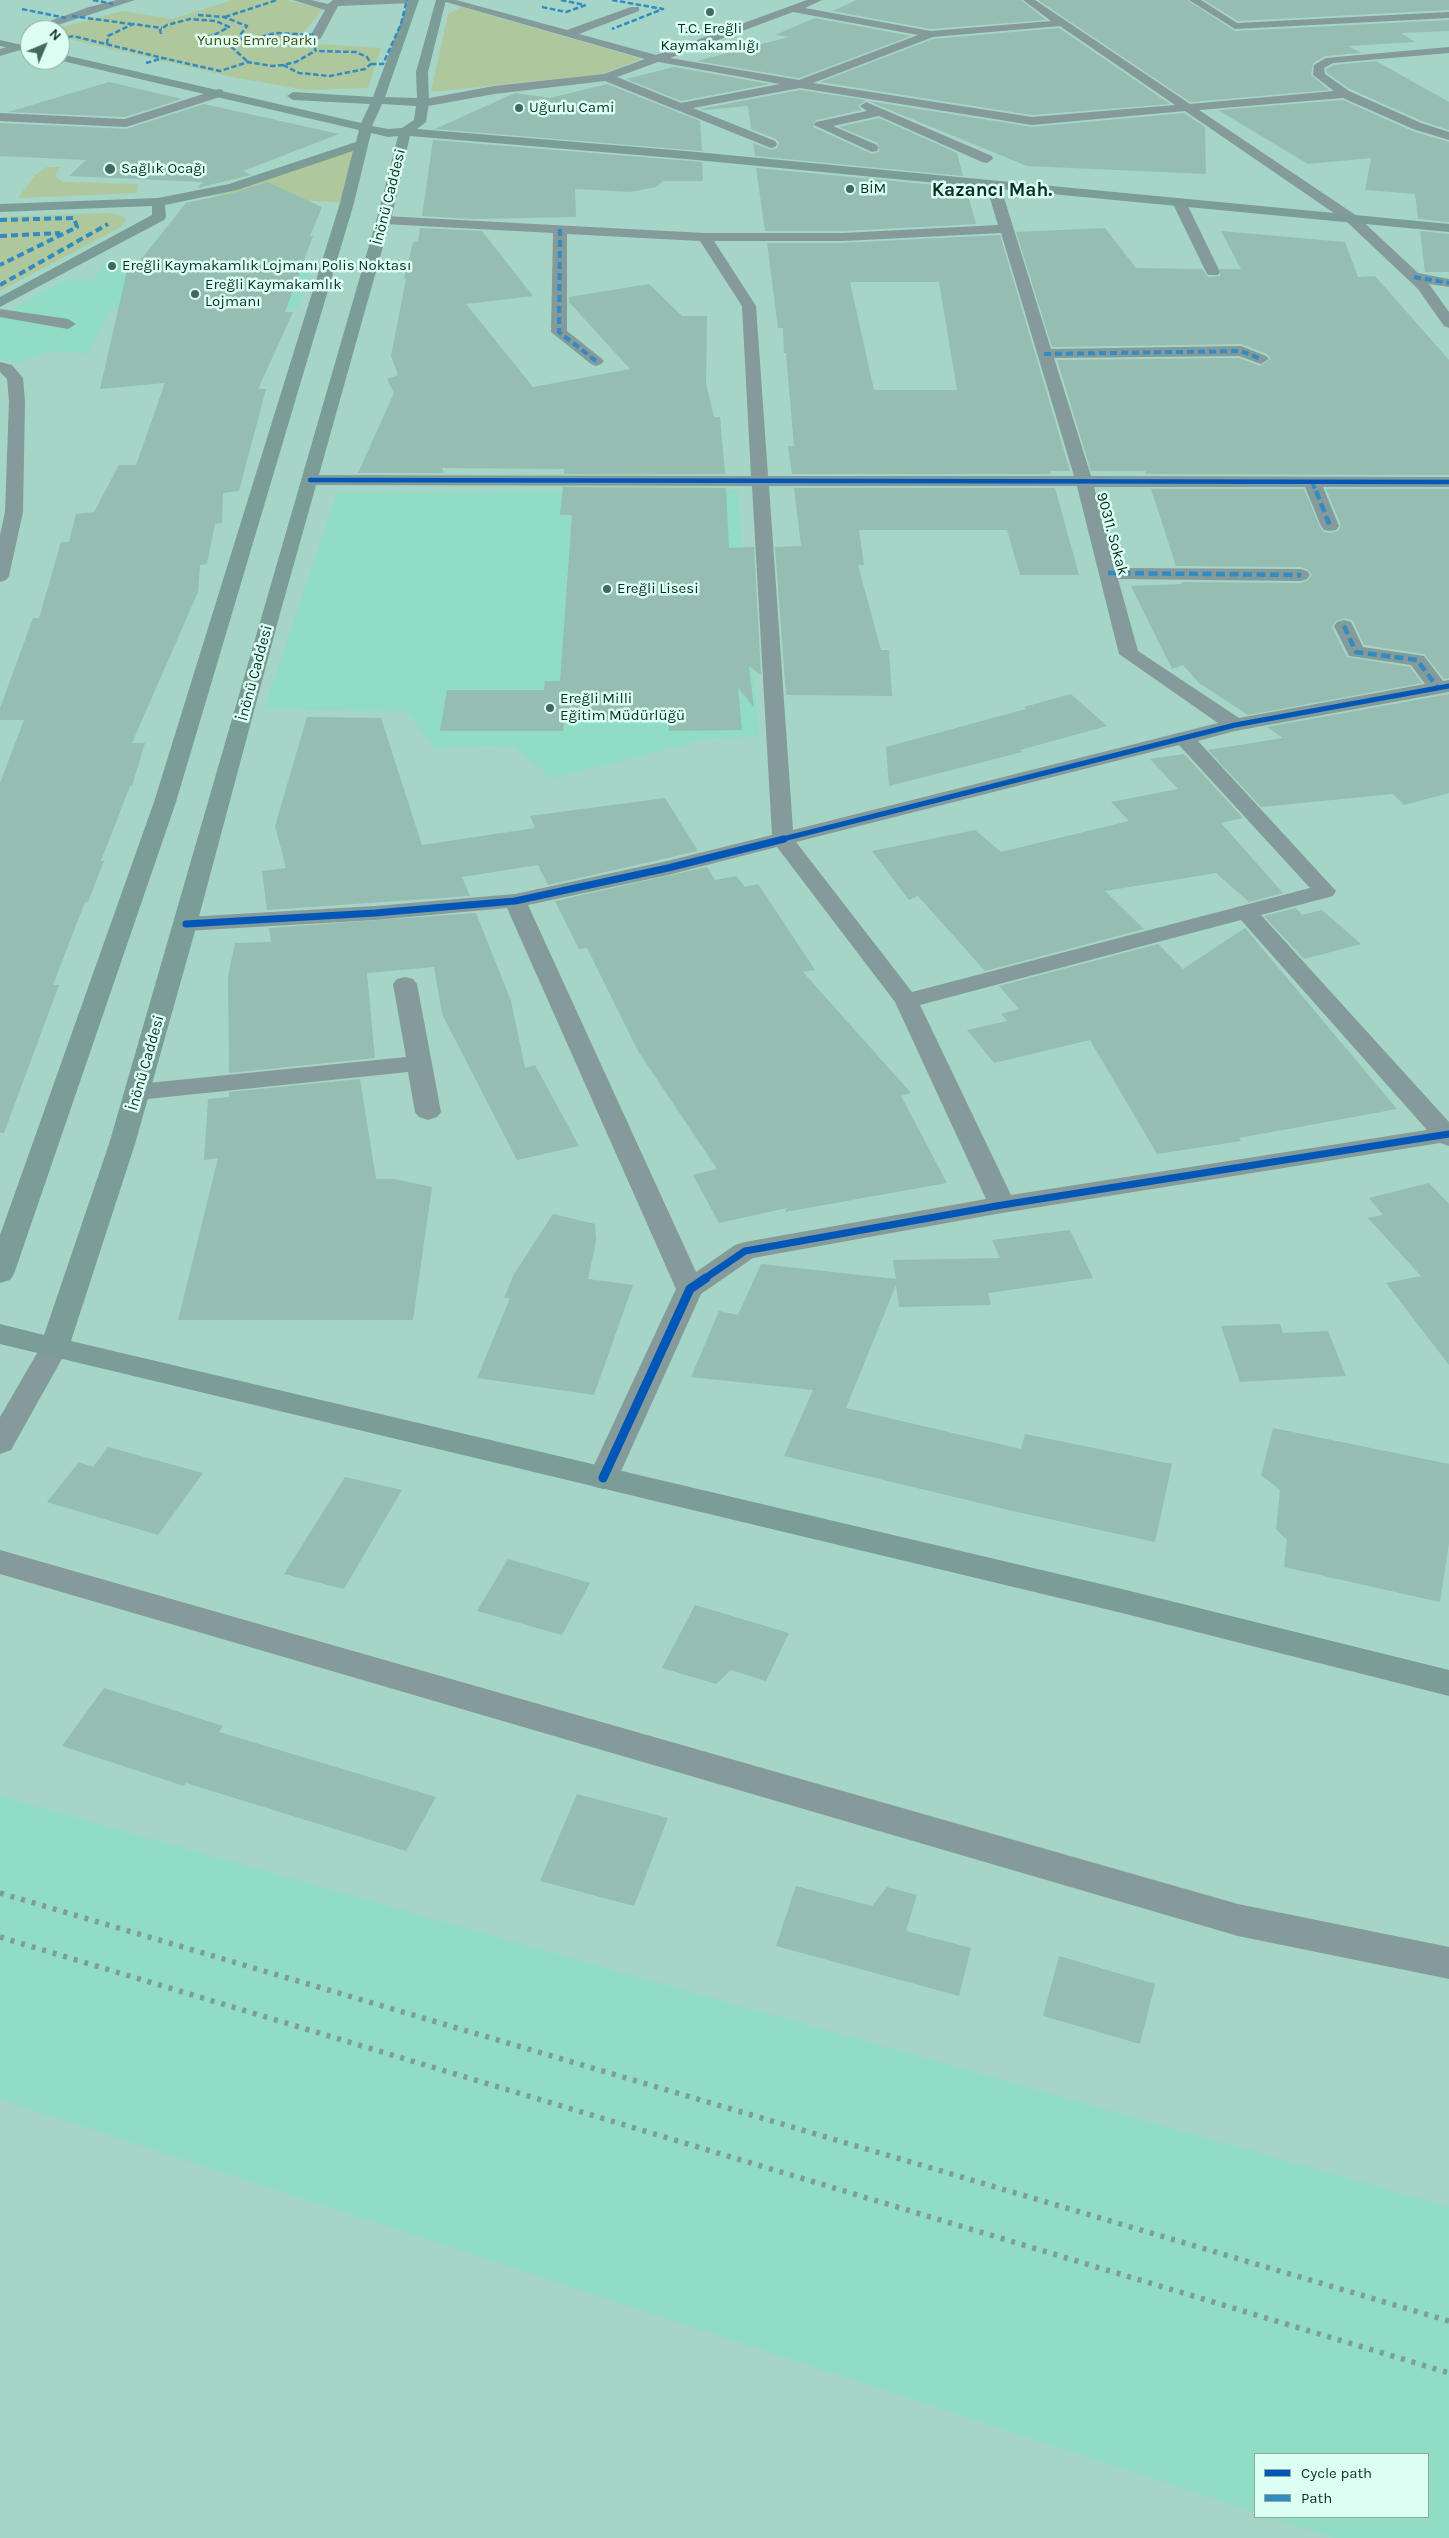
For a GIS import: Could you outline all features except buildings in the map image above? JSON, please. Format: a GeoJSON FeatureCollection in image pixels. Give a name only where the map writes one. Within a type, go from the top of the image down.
{"type":"FeatureCollection","features":[{"type":"Feature","properties":{"kind":"main road"},"geometry":{"type":"LineString","coordinates":[[0,1274],[165,802],[347,203],[364,135],[414,0]]}},
{"type":"Feature","properties":{"kind":"main road","name":"İnönü Caddesi"},"geometry":{"type":"LineString","coordinates":[[54,1348],[138,1092],[384,220],[416,119],[422,72],[442,0]]}},
{"type":"Feature","properties":{"kind":"main road"},"geometry":{"type":"LineString","coordinates":[[0,31],[20,36]]}},
{"type":"Feature","properties":{"kind":"main road"},"geometry":{"type":"LineString","coordinates":[[0,43],[20,47]]}},
{"type":"Feature","properties":{"kind":"main road"},"geometry":{"type":"LineString","coordinates":[[70,47],[221,87],[364,135]]}},
{"type":"Feature","properties":{"kind":"main road"},"geometry":{"type":"LineString","coordinates":[[70,59],[221,87]]}},
{"type":"Feature","properties":{"kind":"main road"},"geometry":{"type":"LineString","coordinates":[[282,94],[378,101],[404,100],[416,119]]}},
{"type":"Feature","properties":{"kind":"main road"},"geometry":{"type":"LineString","coordinates":[[416,119],[676,154],[1449,228]]}},
{"type":"Feature","properties":{"kind":"main road"},"geometry":{"type":"LineString","coordinates":[[0,208],[158,202],[232,186],[364,135],[388,133],[416,119],[788,158],[1449,217]]}},
{"type":"Feature","properties":{"kind":"main road"},"geometry":{"type":"LineString","coordinates":[[0,303],[159,217],[158,202]]}},
{"type":"Feature","properties":{"kind":"main road"},"geometry":{"type":"LineString","coordinates":[[0,1334],[1122,1601],[1449,1683]]}},
{"type":"Feature","properties":{"kind":"street"},"geometry":{"type":"LineString","coordinates":[[60,20],[93,9],[130,0]]}},
{"type":"Feature","properties":{"kind":"street"},"geometry":{"type":"LineString","coordinates":[[298,0],[331,8]]}},
{"type":"Feature","properties":{"kind":"street"},"geometry":{"type":"LineString","coordinates":[[315,38],[334,3],[414,0]]}},
{"type":"Feature","properties":{"kind":"street"},"geometry":{"type":"LineString","coordinates":[[442,0],[659,59],[800,84],[1032,121],[1345,94]]}},
{"type":"Feature","properties":{"kind":"street"},"geometry":{"type":"LineString","coordinates":[[416,119],[494,90],[606,77],[817,0]]}},
{"type":"Feature","properties":{"kind":"street"},"geometry":{"type":"LineString","coordinates":[[1028,0],[1352,219],[1423,286],[1449,323]]}},
{"type":"Feature","properties":{"kind":"street"},"geometry":{"type":"LineString","coordinates":[[1194,0],[1235,26],[1449,15]]}},
{"type":"Feature","properties":{"kind":"street"},"geometry":{"type":"LineString","coordinates":[[483,11],[500,6]]}},
{"type":"Feature","properties":{"kind":"street"},"geometry":{"type":"LineString","coordinates":[[567,34],[635,9]]}},
{"type":"Feature","properties":{"kind":"street"},"geometry":{"type":"LineString","coordinates":[[793,9],[931,34],[1060,23]]}},
{"type":"Feature","properties":{"kind":"street"},"geometry":{"type":"LineString","coordinates":[[679,107],[800,84],[931,34]]}},
{"type":"Feature","properties":{"kind":"street"},"geometry":{"type":"LineString","coordinates":[[0,53],[20,49]]}},
{"type":"Feature","properties":{"kind":"street"},"geometry":{"type":"LineString","coordinates":[[1449,50],[1330,60],[1318,67],[1319,74],[1345,94],[1417,126],[1449,136]]}},
{"type":"Feature","properties":{"kind":"street"},"geometry":{"type":"LineString","coordinates":[[606,77],[771,144]]}},
{"type":"Feature","properties":{"kind":"street"},"geometry":{"type":"LineString","coordinates":[[0,117],[126,123],[221,87]]}},
{"type":"Feature","properties":{"kind":"street"},"geometry":{"type":"LineString","coordinates":[[849,92],[842,95],[987,159]]}},
{"type":"Feature","properties":{"kind":"street"},"geometry":{"type":"LineString","coordinates":[[872,148],[820,125],[880,112]]}},
{"type":"Feature","properties":{"kind":"street","name":"90311. Sokak"},"geometry":{"type":"LineString","coordinates":[[993,184],[1005,229],[1084,482],[1129,654],[1235,725]]}},
{"type":"Feature","properties":{"kind":"street"},"geometry":{"type":"LineString","coordinates":[[1179,202],[1213,272]]}},
{"type":"Feature","properties":{"kind":"street"},"geometry":{"type":"LineString","coordinates":[[384,220],[704,237],[843,237],[1005,229]]}},
{"type":"Feature","properties":{"kind":"street"},"geometry":{"type":"LineString","coordinates":[[560,229],[559,332],[596,361]]}},
{"type":"Feature","properties":{"kind":"street"},"geometry":{"type":"LineString","coordinates":[[704,237],[748,306],[783,840],[906,1001],[1002,1205]]}},
{"type":"Feature","properties":{"kind":"street"},"geometry":{"type":"LineString","coordinates":[[1414,277],[1449,283]]}},
{"type":"Feature","properties":{"kind":"street"},"geometry":{"type":"LineString","coordinates":[[0,313],[68,324]]}},
{"type":"Feature","properties":{"kind":"street"},"geometry":{"type":"LineString","coordinates":[[1044,354],[1241,351],[1261,359]]}},
{"type":"Feature","properties":{"kind":"street"},"geometry":{"type":"LineString","coordinates":[[0,367],[6,368],[15,378],[17,401],[14,512],[0,576]]}},
{"type":"Feature","properties":{"kind":"street"},"geometry":{"type":"LineString","coordinates":[[310,480],[1449,482]]}},
{"type":"Feature","properties":{"kind":"street"},"geometry":{"type":"LineString","coordinates":[[1312,482],[1330,526]]}},
{"type":"Feature","properties":{"kind":"street"},"geometry":{"type":"LineString","coordinates":[[1108,573],[1301,575]]}},
{"type":"Feature","properties":{"kind":"street"},"geometry":{"type":"LineString","coordinates":[[1344,626],[1356,652],[1417,660],[1444,687]]}},
{"type":"Feature","properties":{"kind":"street"},"geometry":{"type":"LineString","coordinates":[[186,924],[515,901],[668,868],[783,840],[1235,725],[1444,687]]}},
{"type":"Feature","properties":{"kind":"street"},"geometry":{"type":"LineString","coordinates":[[906,1001],[1325,891],[1184,738]]}},
{"type":"Feature","properties":{"kind":"street"},"geometry":{"type":"LineString","coordinates":[[515,901],[690,1289]]}},
{"type":"Feature","properties":{"kind":"street"},"geometry":{"type":"LineString","coordinates":[[1245,911],[1448,1135]]}},
{"type":"Feature","properties":{"kind":"street"},"geometry":{"type":"LineString","coordinates":[[406,984],[428,1112]]}},
{"type":"Feature","properties":{"kind":"street"},"geometry":{"type":"LineString","coordinates":[[138,1092],[419,1063]]}},
{"type":"Feature","properties":{"kind":"street"},"geometry":{"type":"LineString","coordinates":[[603,1478],[690,1289],[745,1251],[1002,1205],[1448,1135]]}},
{"type":"Feature","properties":{"kind":"street"},"geometry":{"type":"LineString","coordinates":[[0,1442],[54,1348]]}},
{"type":"Feature","properties":{"kind":"street"},"geometry":{"type":"LineString","coordinates":[[0,1562],[1238,1920],[1449,1963]]}},
{"type":"Feature","properties":{"kind":"shaded area","name":"Ereğli Kaymakamlık Lojmanı"},"geometry":{"type":"Polygon","coordinates":[[[105,262],[314,262],[298,308],[111,308],[89,353],[48,351],[19,363],[0,360],[0,316],[66,279],[94,280],[105,262]]]}},
{"type":"Feature","properties":{"kind":"shaded area"},"geometry":{"type":"Polygon","coordinates":[[[737,490],[759,736],[711,738],[552,778],[512,745],[435,748],[407,711],[264,709],[337,493],[737,490]]]}},
{"type":"Feature","properties":{"kind":"shaded area"},"geometry":{"type":"Polygon","coordinates":[[[0,1796],[1449,2207],[1449,2538],[1335,2538],[1273,2518],[1429,2518],[1429,2453],[1254,2453],[1254,2512],[0,2099],[0,1796]]]}},
{"type":"Feature","properties":{"kind":"green space","name":"Yunus Emre Parkı"},"geometry":{"type":"Polygon","coordinates":[[[232,0],[286,0],[323,9],[298,39],[319,44],[381,48],[368,88],[305,90],[237,78],[70,39],[70,25],[123,11],[173,19],[232,0]]]}},
{"type":"Feature","properties":{"kind":"green space"},"geometry":{"type":"Polygon","coordinates":[[[461,7],[642,59],[602,74],[431,92],[448,14],[461,7]]]}},
{"type":"Feature","properties":{"kind":"green space"},"geometry":{"type":"Polygon","coordinates":[[[362,144],[347,203],[200,194],[362,144]]]}},
{"type":"Feature","properties":{"kind":"green space"},"geometry":{"type":"Polygon","coordinates":[[[47,167],[60,167],[55,176],[62,182],[138,184],[137,193],[18,198],[35,175],[47,167]]]}},
{"type":"Feature","properties":{"kind":"green space"},"geometry":{"type":"Polygon","coordinates":[[[110,213],[125,217],[126,221],[119,228],[0,291],[0,217],[110,213]]]}},
{"type":"Feature","properties":{"kind":"railway"},"geometry":{"type":"LineString","coordinates":[[0,1893],[1449,2321]]}},
{"type":"Feature","properties":{"kind":"railway"},"geometry":{"type":"LineString","coordinates":[[0,1937],[1449,2373]]}},
{"type":"Feature","properties":{"kind":"marked path"},"geometry":{"type":"LineString","coordinates":[[93,0],[113,4]]}},
{"type":"Feature","properties":{"kind":"marked path"},"geometry":{"type":"LineString","coordinates":[[225,17],[277,0]]}},
{"type":"Feature","properties":{"kind":"marked path"},"geometry":{"type":"LineString","coordinates":[[371,64],[383,64],[401,24],[407,0]]}},
{"type":"Feature","properties":{"kind":"marked path"},"geometry":{"type":"LineString","coordinates":[[561,0],[585,5]]}},
{"type":"Feature","properties":{"kind":"marked path"},"geometry":{"type":"LineString","coordinates":[[612,0],[663,9],[612,29]]}},
{"type":"Feature","properties":{"kind":"marked path"},"geometry":{"type":"LineString","coordinates":[[542,7],[566,12],[586,5]]}},
{"type":"Feature","properties":{"kind":"marked path"},"geometry":{"type":"LineString","coordinates":[[22,9],[66,18]]}},
{"type":"Feature","properties":{"kind":"marked path"},"geometry":{"type":"LineString","coordinates":[[198,15],[224,17],[247,26],[237,39],[227,43]]}},
{"type":"Feature","properties":{"kind":"marked path"},"geometry":{"type":"LineString","coordinates":[[72,16],[131,24]]}},
{"type":"Feature","properties":{"kind":"marked path"},"geometry":{"type":"LineString","coordinates":[[161,34],[160,30],[167,25],[190,19],[216,21],[229,27],[214,35],[201,38]]}},
{"type":"Feature","properties":{"kind":"marked path"},"geometry":{"type":"LineString","coordinates":[[107,44],[108,36],[133,24],[162,28]]}},
{"type":"Feature","properties":{"kind":"marked path"},"geometry":{"type":"LineString","coordinates":[[237,39],[251,39],[276,33],[316,35]]}},
{"type":"Feature","properties":{"kind":"marked path"},"geometry":{"type":"LineString","coordinates":[[70,37],[163,58]]}},
{"type":"Feature","properties":{"kind":"marked path"},"geometry":{"type":"LineString","coordinates":[[146,63],[163,58],[220,71],[248,62],[272,66],[283,65],[296,62],[315,51],[315,38]]}},
{"type":"Feature","properties":{"kind":"marked path"},"geometry":{"type":"LineString","coordinates":[[225,41],[248,62]]}},
{"type":"Feature","properties":{"kind":"marked path"},"geometry":{"type":"LineString","coordinates":[[283,65],[299,73],[330,76],[365,69],[371,64],[367,57],[356,52],[337,50],[315,51]]}},
{"type":"Feature","properties":{"kind":"marked path"},"geometry":{"type":"LineString","coordinates":[[0,220],[74,218],[77,227],[0,265]]}},
{"type":"Feature","properties":{"kind":"marked path"},"geometry":{"type":"LineString","coordinates":[[0,285],[108,224]]}},
{"type":"Feature","properties":{"kind":"marked path"},"geometry":{"type":"LineString","coordinates":[[560,229],[559,332],[596,361]]}},
{"type":"Feature","properties":{"kind":"marked path"},"geometry":{"type":"LineString","coordinates":[[0,236],[60,233]]}},
{"type":"Feature","properties":{"kind":"marked path"},"geometry":{"type":"LineString","coordinates":[[1414,277],[1449,283]]}},
{"type":"Feature","properties":{"kind":"marked path"},"geometry":{"type":"LineString","coordinates":[[1044,354],[1241,351],[1261,359]]}},
{"type":"Feature","properties":{"kind":"marked path"},"geometry":{"type":"LineString","coordinates":[[1312,482],[1330,526]]}},
{"type":"Feature","properties":{"kind":"marked path"},"geometry":{"type":"LineString","coordinates":[[1108,573],[1301,575]]}},
{"type":"Feature","properties":{"kind":"marked path"},"geometry":{"type":"LineString","coordinates":[[1344,626],[1356,652],[1417,660],[1438,688]]}},
{"type":"Feature","properties":{"kind":"cycle path"},"geometry":{"type":"LineString","coordinates":[[310,480],[1449,482]]}},
{"type":"Feature","properties":{"kind":"cycle path"},"geometry":{"type":"LineString","coordinates":[[186,924],[375,913],[515,901],[668,868],[1235,725],[1449,686]]}},
{"type":"Feature","properties":{"kind":"cycle path"},"geometry":{"type":"LineString","coordinates":[[603,1478],[690,1289],[745,1251],[1002,1205],[1449,1134]]}},
{"type":"Feature","properties":{"kind":"place","name":"T.C. Ereğli Kaymakamlığı"},"geometry":{"type":"Point","coordinates":[710,12]}},
{"type":"Feature","properties":{"kind":"place","name":"Uğurlu Cami"},"geometry":{"type":"Point","coordinates":[519,108]}},
{"type":"Feature","properties":{"kind":"place","name":"Sağlık Ocağı"},"geometry":{"type":"Point","coordinates":[110,169]}},
{"type":"Feature","properties":{"kind":"place","name":"BİM"},"geometry":{"type":"Point","coordinates":[850,189]}},
{"type":"Feature","properties":{"kind":"place","name":"Ereğli Kaymakamlık Lojmanı Polis Noktası"},"geometry":{"type":"Point","coordinates":[112,266]}},
{"type":"Feature","properties":{"kind":"place","name":"Ereğli Kaymakamlık Lojmanı"},"geometry":{"type":"Point","coordinates":[195,294]}},
{"type":"Feature","properties":{"kind":"place","name":"Ereğli Lisesi"},"geometry":{"type":"Point","coordinates":[607,589]}},
{"type":"Feature","properties":{"kind":"place","name":"Ereğli Milli Eğitim Müdürlüğü"},"geometry":{"type":"Point","coordinates":[550,708]}},
{"type":"Feature","properties":{"kind":"district","name":"Kazancı Mah."},"geometry":{"type":"Point","coordinates":[992,191]}}]}
